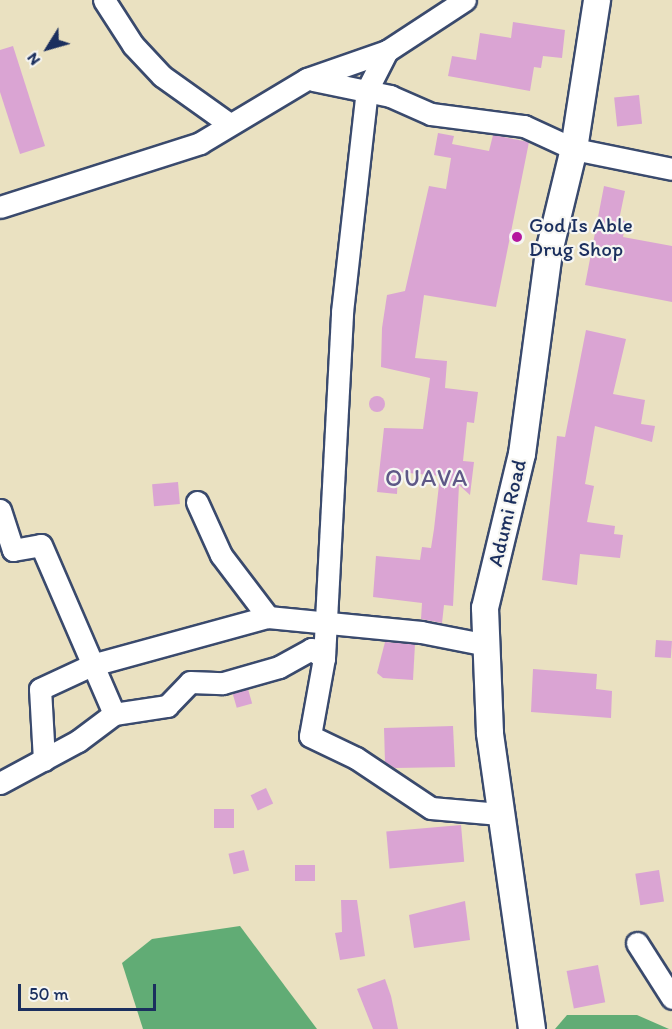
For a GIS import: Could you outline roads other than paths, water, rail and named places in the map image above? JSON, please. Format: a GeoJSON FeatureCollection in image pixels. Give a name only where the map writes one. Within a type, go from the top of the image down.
{"type":"FeatureCollection","features":[{"type":"Feature","properties":{"kind":"main road","name":"Adumi Road"},"geometry":{"type":"LineString","coordinates":[[532,1029],[500,814],[485,608],[522,454],[549,252],[574,149],[597,0]]}},
{"type":"Feature","properties":{"kind":"street"},"geometry":{"type":"LineString","coordinates":[[104,0],[133,45],[162,76],[228,123]]}},
{"type":"Feature","properties":{"kind":"street"},"geometry":{"type":"LineString","coordinates":[[0,207],[200,143],[228,123],[307,79],[387,51],[456,2]]}},
{"type":"Feature","properties":{"kind":"street"},"geometry":{"type":"LineString","coordinates":[[387,51],[367,90],[342,312],[328,507],[328,621],[310,736],[356,758],[431,808],[500,814]]}},
{"type":"Feature","properties":{"kind":"street"},"geometry":{"type":"LineString","coordinates":[[307,79],[367,90],[431,114],[524,126],[574,149],[672,170]]}},
{"type":"Feature","properties":{"kind":"street"},"geometry":{"type":"LineString","coordinates":[[198,502],[221,555],[268,617]]}},
{"type":"Feature","properties":{"kind":"street"},"geometry":{"type":"LineString","coordinates":[[0,510],[13,550],[41,546],[114,714]]}},
{"type":"Feature","properties":{"kind":"street"},"geometry":{"type":"LineString","coordinates":[[44,760],[40,689],[92,665],[268,617],[328,621],[487,645]]}},
{"type":"Feature","properties":{"kind":"street"},"geometry":{"type":"LineString","coordinates":[[0,783],[44,760],[114,714],[167,706],[190,682],[223,682],[279,667],[311,648],[324,658]]}},
{"type":"Feature","properties":{"kind":"street"},"geometry":{"type":"LineString","coordinates":[[637,943],[672,998]]}},
{"type":"Feature","properties":{"kind":"place","name":"God Is Able Drug Shop"},"geometry":{"type":"Point","coordinates":[517,237]}},
{"type":"Feature","properties":{"kind":"district","name":"OUAVA"},"geometry":{"type":"Point","coordinates":[427,478]}}]}
